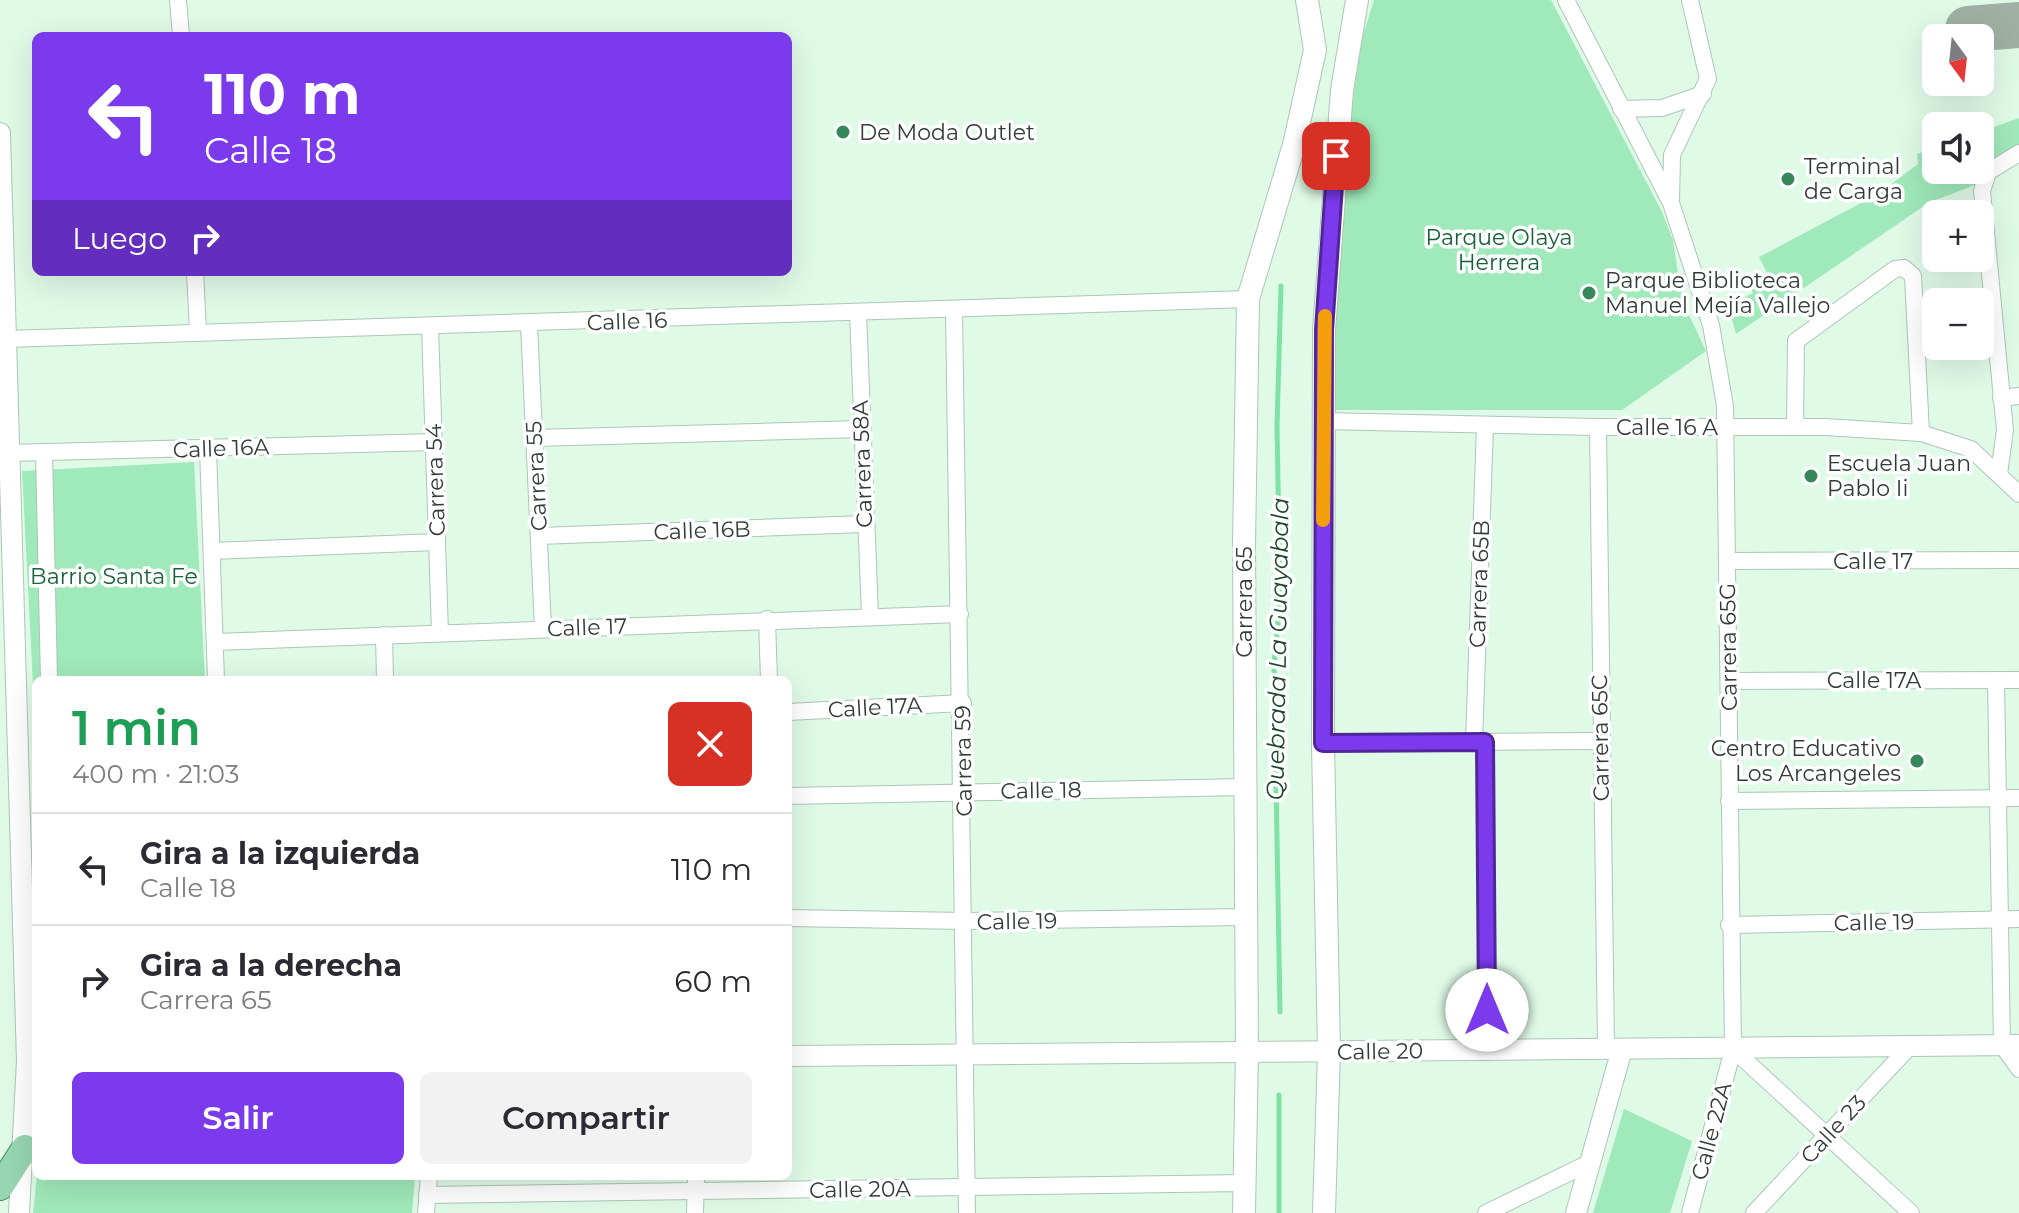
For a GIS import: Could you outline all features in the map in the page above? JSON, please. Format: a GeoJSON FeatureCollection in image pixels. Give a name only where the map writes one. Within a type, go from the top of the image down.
{"type":"FeatureCollection","features":[{"type":"Feature","properties":{"kind":"main road","name":"Carrera 65"},"geometry":{"type":"LineString","coordinates":[[1244,1213],[1247,1050],[1244,545],[1248,299],[1294,145],[1315,50],[1307,0]]}},
{"type":"Feature","properties":{"kind":"main road"},"geometry":{"type":"LineString","coordinates":[[1324,1213],[1329,1052],[1323,743],[1323,421],[1329,238],[1342,90],[1357,0]]}},
{"type":"Feature","properties":{"kind":"main road"},"geometry":{"type":"LineString","coordinates":[[0,1187],[25,1148]]}},
{"type":"Feature","properties":{"kind":"street"},"geometry":{"type":"LineString","coordinates":[[178,0],[181,32]]}},
{"type":"Feature","properties":{"kind":"street","name":"Carrera 65G"},"geometry":{"type":"LineString","coordinates":[[1566,0],[1671,203],[1694,263],[1718,353],[1725,427],[1729,925],[1733,1049]]}},
{"type":"Feature","properties":{"kind":"street","name":"Carrera 65G"},"geometry":{"type":"LineString","coordinates":[[1671,203],[1672,155],[1703,94],[1707,66],[1690,0]]}},
{"type":"Feature","properties":{"kind":"street"},"geometry":{"type":"LineString","coordinates":[[1621,109],[1662,108],[1703,94]]}},
{"type":"Feature","properties":{"kind":"street"},"geometry":{"type":"LineString","coordinates":[[0,133],[9,453],[30,945],[32,1061],[19,1213]]}},
{"type":"Feature","properties":{"kind":"street"},"geometry":{"type":"LineString","coordinates":[[1999,474],[2005,430],[1982,191],[1988,172],[2019,153]]}},
{"type":"Feature","properties":{"kind":"street"},"geometry":{"type":"LineString","coordinates":[[1795,427],[1796,341],[1895,269],[1904,268],[1913,276],[1921,433]]}},
{"type":"Feature","properties":{"kind":"street"},"geometry":{"type":"LineString","coordinates":[[195,276],[198,331]]}},
{"type":"Feature","properties":{"kind":"street","name":"Calle 16"},"geometry":{"type":"LineString","coordinates":[[6,339],[1248,299]]}},
{"type":"Feature","properties":{"kind":"street","name":"Carrera 59"},"geometry":{"type":"LineString","coordinates":[[954,309],[963,703],[963,1055],[967,1213]]}},
{"type":"Feature","properties":{"kind":"street","name":"Carrera 58A"},"geometry":{"type":"LineString","coordinates":[[858,313],[860,429],[870,615]]}},
{"type":"Feature","properties":{"kind":"street","name":"Carrera 55"},"geometry":{"type":"LineString","coordinates":[[529,324],[543,629]]}},
{"type":"Feature","properties":{"kind":"street","name":"Carrera 54"},"geometry":{"type":"LineString","coordinates":[[430,327],[440,633]]}},
{"type":"Feature","properties":{"kind":"street"},"geometry":{"type":"LineString","coordinates":[[2001,398],[2019,396]]}},
{"type":"Feature","properties":{"kind":"street","name":"Calle 16 A"},"geometry":{"type":"LineString","coordinates":[[1323,421],[1485,426],[1795,427],[1921,433],[1971,449],[2019,494]]}},
{"type":"Feature","properties":{"kind":"street","name":"Carrera 65B"},"geometry":{"type":"LineString","coordinates":[[1485,426],[1479,742],[1488,1050]]}},
{"type":"Feature","properties":{"kind":"street","name":"Carrera 65C"},"geometry":{"type":"LineString","coordinates":[[1598,427],[1600,741],[1614,1049]]}},
{"type":"Feature","properties":{"kind":"street"},"geometry":{"type":"LineString","coordinates":[[534,438],[860,429]]}},
{"type":"Feature","properties":{"kind":"street","name":"Calle 16A"},"geometry":{"type":"LineString","coordinates":[[9,453],[434,442]]}},
{"type":"Feature","properties":{"kind":"street"},"geometry":{"type":"LineString","coordinates":[[208,449],[216,676]]}},
{"type":"Feature","properties":{"kind":"street"},"geometry":{"type":"LineString","coordinates":[[44,452],[49,676]]}},
{"type":"Feature","properties":{"kind":"street","name":"Calle 16B"},"geometry":{"type":"LineString","coordinates":[[539,536],[864,524]]}},
{"type":"Feature","properties":{"kind":"street"},"geometry":{"type":"LineString","coordinates":[[212,551],[437,542]]}},
{"type":"Feature","properties":{"kind":"street","name":"Calle 17"},"geometry":{"type":"LineString","coordinates":[[1727,561],[2019,560]]}},
{"type":"Feature","properties":{"kind":"street","name":"Calle 17"},"geometry":{"type":"LineString","coordinates":[[215,642],[960,614]]}},
{"type":"Feature","properties":{"kind":"street"},"geometry":{"type":"LineString","coordinates":[[767,619],[769,676]]}},
{"type":"Feature","properties":{"kind":"street"},"geometry":{"type":"LineString","coordinates":[[384,635],[385,676]]}},
{"type":"Feature","properties":{"kind":"street"},"geometry":{"type":"LineString","coordinates":[[1996,680],[2001,919],[2010,1045],[2019,1069]]}},
{"type":"Feature","properties":{"kind":"street","name":"Calle 17A"},"geometry":{"type":"LineString","coordinates":[[1729,681],[2019,680]]}},
{"type":"Feature","properties":{"kind":"street","name":"Calle 17A"},"geometry":{"type":"LineString","coordinates":[[792,712],[963,703]]}},
{"type":"Feature","properties":{"kind":"street"},"geometry":{"type":"LineString","coordinates":[[1323,743],[1600,741]]}},
{"type":"Feature","properties":{"kind":"street","name":"Calle 18"},"geometry":{"type":"LineString","coordinates":[[792,796],[1246,787]]}},
{"type":"Feature","properties":{"kind":"street"},"geometry":{"type":"LineString","coordinates":[[1729,801],[2019,798]]}},
{"type":"Feature","properties":{"kind":"street","name":"Calle 19"},"geometry":{"type":"LineString","coordinates":[[792,918],[965,921],[1246,917]]}},
{"type":"Feature","properties":{"kind":"street","name":"Calle 19"},"geometry":{"type":"LineString","coordinates":[[1729,925],[2019,919]]}},
{"type":"Feature","properties":{"kind":"street","name":"Calle 23"},"geometry":{"type":"LineString","coordinates":[[1754,1213],[1912,1044]]}},
{"type":"Feature","properties":{"kind":"street","name":"Calle 20"},"geometry":{"type":"LineString","coordinates":[[792,1056],[2010,1045]]}},
{"type":"Feature","properties":{"kind":"street"},"geometry":{"type":"LineString","coordinates":[[1576,1213],[1614,1049]]}},
{"type":"Feature","properties":{"kind":"street"},"geometry":{"type":"LineString","coordinates":[[1733,1049],[1911,1213]]}},
{"type":"Feature","properties":{"kind":"street","name":"Calle 22A"},"geometry":{"type":"LineString","coordinates":[[1690,1213],[1733,1049]]}},
{"type":"Feature","properties":{"kind":"street"},"geometry":{"type":"LineString","coordinates":[[1486,1213],[1589,1163]]}},
{"type":"Feature","properties":{"kind":"street"},"geometry":{"type":"LineString","coordinates":[[426,1213],[429,1180]]}},
{"type":"Feature","properties":{"kind":"street"},"geometry":{"type":"LineString","coordinates":[[695,1213],[696,1183]]}},
{"type":"Feature","properties":{"kind":"street","name":"Calle 20A"},"geometry":{"type":"LineString","coordinates":[[427,1195],[696,1183],[967,1187],[1245,1183]]}},
{"type":"Feature","properties":{"kind":"green space","name":"Parque Olaya Herrera"},"geometry":{"type":"Polygon","coordinates":[[[1374,0],[1551,0],[1662,212],[1673,240],[1682,300],[1706,351],[1622,410],[1329,410],[1336,240],[1360,45],[1374,0]]]}},
{"type":"Feature","properties":{"kind":"green space"},"geometry":{"type":"Polygon","coordinates":[[[2019,118],[2019,144],[1994,158],[1994,127],[2019,118]]]}},
{"type":"Feature","properties":{"kind":"green space"},"geometry":{"type":"Polygon","coordinates":[[[1922,152],[1922,184],[1978,184],[1935,200],[1922,200],[1922,207],[1736,334],[1728,305],[1753,293],[1748,283],[1767,273],[1759,257],[1878,194],[1918,164],[1917,154],[1922,152]]]}},
{"type":"Feature","properties":{"kind":"green space","name":"Barrio Santa Fe"},"geometry":{"type":"Polygon","coordinates":[[[194,462],[205,676],[33,676],[22,471],[194,462]]]}},
{"type":"Feature","properties":{"kind":"green space"},"geometry":{"type":"Polygon","coordinates":[[[1624,1109],[1692,1141],[1670,1213],[1593,1213],[1624,1109]]]}},
{"type":"Feature","properties":{"kind":"green space"},"geometry":{"type":"Polygon","coordinates":[[[37,1180],[415,1180],[412,1213],[33,1213],[37,1180]]]}},
{"type":"Feature","properties":{"kind":"waterway","name":"Quebrada La Guayabala"},"geometry":{"type":"LineString","coordinates":[[1280,1012],[1274,665],[1280,599],[1277,426],[1281,286]]}},
{"type":"Feature","properties":{"kind":"waterway","name":"Quebrada La Guayabala"},"geometry":{"type":"LineString","coordinates":[[1279,1095],[1279,1213]]}},
{"type":"Feature","properties":{"kind":"taxiway"},"geometry":{"type":"LineString","coordinates":[[1994,27],[2019,25]]}},
{"type":"Feature","properties":{"kind":"slow traffic"},"geometry":{"type":"LineString","coordinates":[[1323,520],[1325,316]]}},
{"type":"Feature","properties":{"kind":"place","name":"De Moda Outlet"},"geometry":{"type":"Point","coordinates":[843,132]}},
{"type":"Feature","properties":{"kind":"place","name":"Terminal de Carga"},"geometry":{"type":"Point","coordinates":[1788,179]}},
{"type":"Feature","properties":{"kind":"place","name":"Parque Biblioteca Manuel Mejía Vallejo"},"geometry":{"type":"Point","coordinates":[1589,293]}},
{"type":"Feature","properties":{"kind":"place","name":"Escuela Juan Pablo Ii"},"geometry":{"type":"Point","coordinates":[1811,476]}},
{"type":"Feature","properties":{"kind":"place","name":"Centro Educativo Los Arcangeles"},"geometry":{"type":"Point","coordinates":[1917,761]}},
{"type":"Feature","properties":{"kind":"route"},"geometry":{"type":"LineString","coordinates":[[1336,156],[1324,330],[1323,743],[1485,742],[1487,1010]]}}]}
